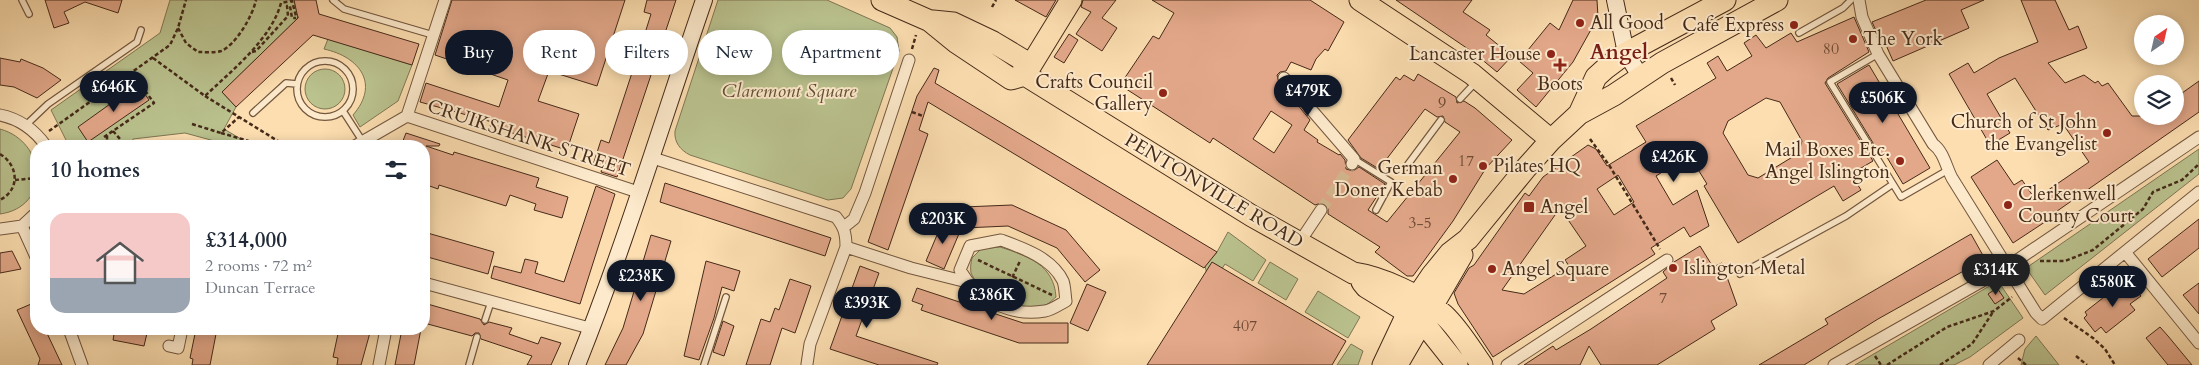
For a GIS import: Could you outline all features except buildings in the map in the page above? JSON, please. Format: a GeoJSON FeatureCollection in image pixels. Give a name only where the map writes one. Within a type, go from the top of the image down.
{"type":"FeatureCollection","features":[{"type":"Feature","properties":{"kind":"highway","name":"PENTONVILLE ROAD"},"geometry":{"type":"LineString","coordinates":[[882,0],[926,19],[953,23],[1005,48],[1023,60],[1025,74],[1209,190],[1353,273],[1372,276],[1420,309]]}},
{"type":"Feature","properties":{"kind":"highway"},"geometry":{"type":"LineString","coordinates":[[1025,74],[1071,0]]}},
{"type":"Feature","properties":{"kind":"highway"},"geometry":{"type":"LineString","coordinates":[[1579,114],[1596,77],[1626,53],[1726,0]]}},
{"type":"Feature","properties":{"kind":"highway"},"geometry":{"type":"LineString","coordinates":[[1420,309],[1450,253],[1468,239],[1551,140],[1579,114],[1614,95],[1640,76],[1777,0]]}},
{"type":"Feature","properties":{"kind":"highway"},"geometry":{"type":"LineString","coordinates":[[1373,6],[1478,80],[1551,140]]}},
{"type":"Feature","properties":{"kind":"highway"},"geometry":{"type":"LineString","coordinates":[[1420,309],[1457,365]]}},
{"type":"Feature","properties":{"kind":"highway"},"geometry":{"type":"LineString","coordinates":[[1420,309],[1448,320],[1482,365]]}},
{"type":"Feature","properties":{"kind":"main road"},"geometry":{"type":"LineString","coordinates":[[1382,365],[1420,309]]}},
{"type":"Feature","properties":{"kind":"main road"},"geometry":{"type":"LineString","coordinates":[[1398,365],[1420,309]]}},
{"type":"Feature","properties":{"kind":"street"},"geometry":{"type":"LineString","coordinates":[[366,140],[407,116],[445,0]]}},
{"type":"Feature","properties":{"kind":"street"},"geometry":{"type":"LineString","coordinates":[[577,365],[592,329],[653,158],[680,67],[704,0]]}},
{"type":"Feature","properties":{"kind":"street"},"geometry":{"type":"LineString","coordinates":[[1616,0],[1626,53],[1640,76]]}},
{"type":"Feature","properties":{"kind":"street"},"geometry":{"type":"LineString","coordinates":[[1860,1],[1862,17],[1878,54],[1938,148],[1948,170],[2007,267],[2036,313],[2042,319],[2199,192]]}},
{"type":"Feature","properties":{"kind":"street"},"geometry":{"type":"LineString","coordinates":[[844,227],[854,219],[914,62]]}},
{"type":"Feature","properties":{"kind":"street"},"geometry":{"type":"LineString","coordinates":[[1284,78],[1353,162]]}},
{"type":"Feature","properties":{"kind":"street"},"geometry":{"type":"LineString","coordinates":[[0,115],[11,117],[26,125],[41,140]]}},
{"type":"Feature","properties":{"kind":"street","name":"CRUIKSHANK STREET"},"geometry":{"type":"LineString","coordinates":[[407,116],[640,193]]}},
{"type":"Feature","properties":{"kind":"street"},"geometry":{"type":"LineString","coordinates":[[1834,365],[2007,267],[2199,137]]}},
{"type":"Feature","properties":{"kind":"street"},"geometry":{"type":"LineString","coordinates":[[653,158],[836,217],[844,227],[846,246],[810,344],[806,365]]}},
{"type":"Feature","properties":{"kind":"street"},"geometry":{"type":"LineString","coordinates":[[1299,243],[1321,210]]}},
{"type":"Feature","properties":{"kind":"street"},"geometry":{"type":"LineString","coordinates":[[0,229],[22,226],[30,219]]}},
{"type":"Feature","properties":{"kind":"street"},"geometry":{"type":"LineString","coordinates":[[22,226],[30,244]]}},
{"type":"Feature","properties":{"kind":"street"},"geometry":{"type":"LineString","coordinates":[[1001,240],[1026,249],[1050,264],[1063,282],[1066,301],[1047,311],[1023,312],[1001,306],[982,296],[967,282],[960,270],[965,256],[970,246],[1001,240]]}},
{"type":"Feature","properties":{"kind":"street"},"geometry":{"type":"LineString","coordinates":[[846,246],[911,268],[967,282]]}},
{"type":"Feature","properties":{"kind":"street"},"geometry":{"type":"LineString","coordinates":[[2125,252],[2199,343]]}},
{"type":"Feature","properties":{"kind":"street"},"geometry":{"type":"LineString","coordinates":[[1507,365],[1667,260]]}},
{"type":"Feature","properties":{"kind":"street"},"geometry":{"type":"LineString","coordinates":[[430,286],[592,329]]}},
{"type":"Feature","properties":{"kind":"street"},"geometry":{"type":"LineString","coordinates":[[71,335],[82,365]]}},
{"type":"Feature","properties":{"kind":"street"},"geometry":{"type":"LineString","coordinates":[[169,346],[178,348],[181,335]]}},
{"type":"Feature","properties":{"kind":"street"},"geometry":{"type":"LineString","coordinates":[[379,365],[385,335]]}},
{"type":"Feature","properties":{"kind":"street"},"geometry":{"type":"LineString","coordinates":[[1989,365],[2019,340]]}},
{"type":"Feature","properties":{"kind":"lane"},"geometry":{"type":"LineString","coordinates":[[22,0],[29,14]]}},
{"type":"Feature","properties":{"kind":"lane"},"geometry":{"type":"LineString","coordinates":[[333,0],[344,9],[434,35]]}},
{"type":"Feature","properties":{"kind":"lane"},"geometry":{"type":"LineString","coordinates":[[1799,32],[1860,1]]}},
{"type":"Feature","properties":{"kind":"lane"},"geometry":{"type":"LineString","coordinates":[[26,125],[48,104],[137,42],[141,30]]}},
{"type":"Feature","properties":{"kind":"lane"},"geometry":{"type":"LineString","coordinates":[[1878,54],[1830,82],[1901,197],[1948,170]]}},
{"type":"Feature","properties":{"kind":"lane"},"geometry":{"type":"LineString","coordinates":[[322,60],[339,64],[346,70],[351,78],[353,96],[343,111],[327,117],[311,113],[300,101],[297,84],[305,68],[322,60]]}},
{"type":"Feature","properties":{"kind":"lane"},"geometry":{"type":"LineString","coordinates":[[1460,99],[1478,80]]}},
{"type":"Feature","properties":{"kind":"lane"},"geometry":{"type":"LineString","coordinates":[[253,113],[286,83],[297,84]]}},
{"type":"Feature","properties":{"kind":"lane"},"geometry":{"type":"LineString","coordinates":[[343,111],[357,140]]}},
{"type":"Feature","properties":{"kind":"lane"},"geometry":{"type":"LineString","coordinates":[[1406,167],[1441,120]]}},
{"type":"Feature","properties":{"kind":"lane"},"geometry":{"type":"LineString","coordinates":[[1353,162],[1391,182],[1376,210]]}},
{"type":"Feature","properties":{"kind":"lane"},"geometry":{"type":"LineString","coordinates":[[1740,274],[1846,216],[1893,184]]}},
{"type":"Feature","properties":{"kind":"lane"},"geometry":{"type":"LineString","coordinates":[[704,365],[726,297]]}},
{"type":"Feature","properties":{"kind":"lane"},"geometry":{"type":"LineString","coordinates":[[485,320],[491,302]]}},
{"type":"Feature","properties":{"kind":"lane"},"geometry":{"type":"LineString","coordinates":[[469,365],[477,337]]}},
{"type":"Feature","properties":{"kind":"path"},"geometry":{"type":"LineString","coordinates":[[46,140],[170,45],[178,28],[186,0]]}},
{"type":"Feature","properties":{"kind":"path"},"geometry":{"type":"LineString","coordinates":[[178,28],[186,44],[198,52],[222,51],[235,39],[246,24],[256,0]]}},
{"type":"Feature","properties":{"kind":"path"},"geometry":{"type":"LineString","coordinates":[[992,7],[996,0]]}},
{"type":"Feature","properties":{"kind":"path"},"geometry":{"type":"LineString","coordinates":[[154,58],[205,96],[251,52],[278,14],[281,3],[292,1],[298,18],[292,18],[290,6],[287,6],[288,16],[285,20],[256,51],[251,52]]}},
{"type":"Feature","properties":{"kind":"path"},"geometry":{"type":"LineString","coordinates":[[914,62],[926,19]]}},
{"type":"Feature","properties":{"kind":"path"},"geometry":{"type":"LineString","coordinates":[[106,140],[106,136],[154,103],[132,73]]}},
{"type":"Feature","properties":{"kind":"path"},"geometry":{"type":"LineString","coordinates":[[1671,78],[1675,85]]}},
{"type":"Feature","properties":{"kind":"path"},"geometry":{"type":"LineString","coordinates":[[221,133],[249,109],[253,113]]}},
{"type":"Feature","properties":{"kind":"path"},"geometry":{"type":"LineString","coordinates":[[912,112],[923,116]]}},
{"type":"Feature","properties":{"kind":"path"},"geometry":{"type":"LineString","coordinates":[[192,124],[245,140]]}},
{"type":"Feature","properties":{"kind":"path"},"geometry":{"type":"LineString","coordinates":[[113,131],[120,140]]}},
{"type":"Feature","properties":{"kind":"path"},"geometry":{"type":"LineString","coordinates":[[1590,139],[1609,165],[1667,260]]}},
{"type":"Feature","properties":{"kind":"path"},"geometry":{"type":"LineString","coordinates":[[0,154],[12,164],[15,180],[9,194],[0,200]]}},
{"type":"Feature","properties":{"kind":"path"},"geometry":{"type":"LineString","coordinates":[[2036,261],[2064,261],[2093,250],[2143,209],[2153,192],[2182,180],[2199,164]]}},
{"type":"Feature","properties":{"kind":"path"},"geometry":{"type":"LineString","coordinates":[[15,180],[30,179]]}},
{"type":"Feature","properties":{"kind":"path"},"geometry":{"type":"LineString","coordinates":[[1001,306],[1001,300],[1026,249]]}},
{"type":"Feature","properties":{"kind":"path"},"geometry":{"type":"LineString","coordinates":[[965,256],[1066,301]]}},
{"type":"Feature","properties":{"kind":"path"},"geometry":{"type":"LineString","coordinates":[[1940,365],[1972,344],[1994,311],[2016,294]]}},
{"type":"Feature","properties":{"kind":"path"},"geometry":{"type":"LineString","coordinates":[[1887,365],[1947,327],[1994,311]]}},
{"type":"Feature","properties":{"kind":"path"},"geometry":{"type":"LineString","coordinates":[[2061,312],[2066,320],[2093,338],[2105,349],[2115,365]]}},
{"type":"Feature","properties":{"kind":"path"},"geometry":{"type":"LineString","coordinates":[[2076,356],[2087,365]]}},
{"type":"Feature","properties":{"kind":"path"},"geometry":{"type":"LineString","coordinates":[[2021,361],[2026,365]]}},
{"type":"Feature","properties":{"kind":"green space"},"geometry":{"type":"Polygon","coordinates":[[[170,0],[294,0],[298,18],[222,92],[236,107],[224,129],[243,140],[211,140],[185,133],[133,140],[66,140],[51,110],[160,33],[170,0]]]}},
{"type":"Feature","properties":{"kind":"green space","name":"Claremont Square"},"geometry":{"type":"Polygon","coordinates":[[[718,0],[827,0],[890,28],[892,30],[782,30],[782,75],[891,75],[851,189],[843,198],[828,200],[690,155],[678,145],[675,131],[698,61],[698,75],[772,75],[772,30],[708,30],[718,0]]]}},
{"type":"Feature","properties":{"kind":"green space"},"geometry":{"type":"Polygon","coordinates":[[[328,39],[412,65],[398,101],[360,127],[353,115],[361,104],[365,93],[362,73],[348,58],[324,49],[328,39]]]}},
{"type":"Feature","properties":{"kind":"green space"},"geometry":{"type":"Polygon","coordinates":[[[325,69],[339,75],[345,89],[339,103],[325,109],[311,103],[305,89],[311,75],[325,69]]]}},
{"type":"Feature","properties":{"kind":"green space"},"geometry":{"type":"Polygon","coordinates":[[[0,129],[16,136],[30,153],[30,196],[17,209],[0,214],[0,129]]]}},
{"type":"Feature","properties":{"kind":"green space"},"geometry":{"type":"Polygon","coordinates":[[[2199,149],[2199,174],[2045,295],[2026,268],[2199,149]]]}},
{"type":"Feature","properties":{"kind":"green space"},"geometry":{"type":"Polygon","coordinates":[[[1228,232],[1266,260],[1253,281],[1225,264],[1218,275],[1208,279],[1205,266],[1217,252],[1228,232]]]}},
{"type":"Feature","properties":{"kind":"green space"},"geometry":{"type":"Polygon","coordinates":[[[1000,247],[1029,258],[1045,269],[1054,286],[1056,297],[1045,305],[1033,308],[1023,307],[1002,301],[983,289],[971,273],[972,258],[981,249],[1000,247]]]}},
{"type":"Feature","properties":{"kind":"green space"},"geometry":{"type":"Polygon","coordinates":[[[1270,262],[1298,279],[1286,300],[1258,283],[1270,262]]]}},
{"type":"Feature","properties":{"kind":"green space"},"geometry":{"type":"Polygon","coordinates":[[[1998,281],[2023,318],[1970,357],[1954,365],[1855,365],[1998,281]]]}},
{"type":"Feature","properties":{"kind":"green space"},"geometry":{"type":"Polygon","coordinates":[[[1318,291],[1360,317],[1348,338],[1305,312],[1318,291]]]}},
{"type":"Feature","properties":{"kind":"green space"},"geometry":{"type":"Polygon","coordinates":[[[2036,336],[2059,365],[2021,365],[2025,349],[2036,336]]]}},
{"type":"Feature","properties":{"kind":"green space"},"geometry":{"type":"Polygon","coordinates":[[[1351,344],[1363,351],[1358,365],[1337,365],[1351,344]]]}},
{"type":"Feature","properties":{"kind":"tunnel"},"geometry":{"type":"LineString","coordinates":[[1321,210],[1352,164]]}},
{"type":"Feature","properties":{"kind":"place","name":"All Good"},"geometry":{"type":"Point","coordinates":[1580,23]}},
{"type":"Feature","properties":{"kind":"place","name":"Cafe Express"},"geometry":{"type":"Point","coordinates":[1794,25]}},
{"type":"Feature","properties":{"kind":"place","name":"The York"},"geometry":{"type":"Point","coordinates":[1853,39]}},
{"type":"Feature","properties":{"kind":"place","name":"Lancaster House"},"geometry":{"type":"Point","coordinates":[1551,54]}},
{"type":"Feature","properties":{"kind":"place","name":"Boots"},"geometry":{"type":"Point","coordinates":[1560,65]}},
{"type":"Feature","properties":{"kind":"place","name":"Crafts Council Gallery"},"geometry":{"type":"Point","coordinates":[1163,93]}},
{"type":"Feature","properties":{"kind":"place","name":"Church of St John the Evangelist"},"geometry":{"type":"Point","coordinates":[2107,133]}},
{"type":"Feature","properties":{"kind":"place","name":"Mail Boxes Etc. Angel Islington"},"geometry":{"type":"Point","coordinates":[1900,161]}},
{"type":"Feature","properties":{"kind":"place","name":"Pilates HQ"},"geometry":{"type":"Point","coordinates":[1483,166]}},
{"type":"Feature","properties":{"kind":"place","name":"German Doner Kebab"},"geometry":{"type":"Point","coordinates":[1453,179]}},
{"type":"Feature","properties":{"kind":"place","name":"Clerkenwell County Court"},"geometry":{"type":"Point","coordinates":[2008,205]}},
{"type":"Feature","properties":{"kind":"place","name":"Angel"},"geometry":{"type":"Point","coordinates":[1529,207]}},
{"type":"Feature","properties":{"kind":"place","name":"Islington Metal"},"geometry":{"type":"Point","coordinates":[1673,268]}},
{"type":"Feature","properties":{"kind":"place","name":"Angel Square"},"geometry":{"type":"Point","coordinates":[1492,269]}},
{"type":"Feature","properties":{"kind":"district","name":"Angel"},"geometry":{"type":"Point","coordinates":[1619,52]}}]}
